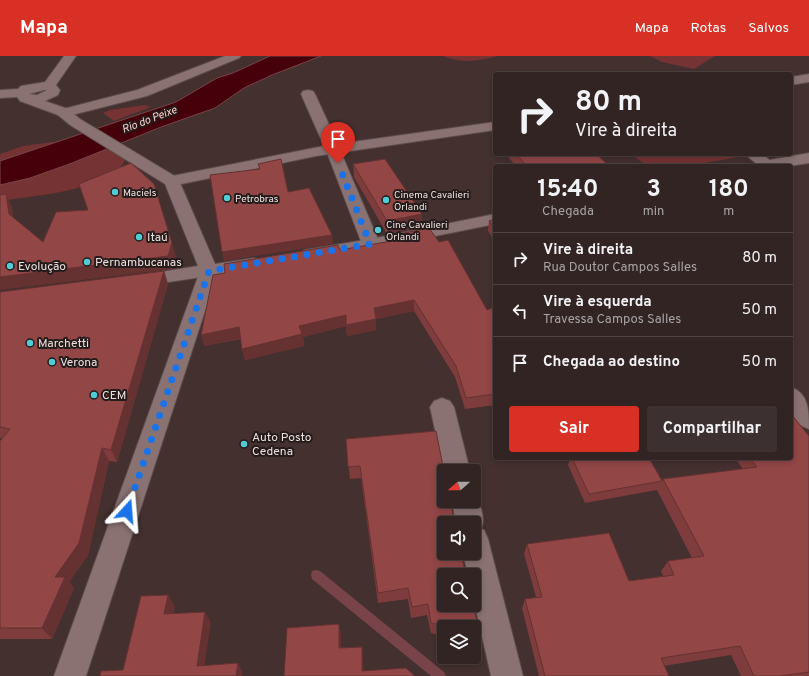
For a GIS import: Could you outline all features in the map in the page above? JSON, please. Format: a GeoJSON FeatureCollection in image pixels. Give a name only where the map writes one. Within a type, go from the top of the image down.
{"type":"FeatureCollection","features":[{"type":"Feature","properties":{"kind":"street"},"geometry":{"type":"LineString","coordinates":[[46,88],[58,56]]}},
{"type":"Feature","properties":{"kind":"street"},"geometry":{"type":"LineString","coordinates":[[46,88],[70,56]]}},
{"type":"Feature","properties":{"kind":"street"},"geometry":{"type":"LineString","coordinates":[[67,116],[142,93],[235,56]]}},
{"type":"Feature","properties":{"kind":"street"},"geometry":{"type":"LineString","coordinates":[[793,81],[809,78]]}},
{"type":"Feature","properties":{"kind":"street"},"geometry":{"type":"LineString","coordinates":[[24,96],[26,89],[46,88]]}},
{"type":"Feature","properties":{"kind":"street"},"geometry":{"type":"LineString","coordinates":[[46,88],[67,116]]}},
{"type":"Feature","properties":{"kind":"street"},"geometry":{"type":"LineString","coordinates":[[0,94],[24,96],[67,116],[172,181],[209,271],[70,676]]}},
{"type":"Feature","properties":{"kind":"street"},"geometry":{"type":"LineString","coordinates":[[308,94],[333,150],[370,244]]}},
{"type":"Feature","properties":{"kind":"street"},"geometry":{"type":"LineString","coordinates":[[172,181],[333,150],[493,126]]}},
{"type":"Feature","properties":{"kind":"street"},"geometry":{"type":"LineString","coordinates":[[754,156],[764,164]]}},
{"type":"Feature","properties":{"kind":"street"},"geometry":{"type":"LineString","coordinates":[[777,164],[809,158]]}},
{"type":"Feature","properties":{"kind":"street"},"geometry":{"type":"LineString","coordinates":[[292,257],[370,244],[493,219]]}},
{"type":"Feature","properties":{"kind":"street"},"geometry":{"type":"LineString","coordinates":[[116,283],[209,271],[270,261]]}},
{"type":"Feature","properties":{"kind":"street"},"geometry":{"type":"LineString","coordinates":[[793,399],[809,420]]}},
{"type":"Feature","properties":{"kind":"street"},"geometry":{"type":"LineString","coordinates":[[442,407],[455,464]]}},
{"type":"Feature","properties":{"kind":"street"},"geometry":{"type":"LineString","coordinates":[[479,560],[507,676]]}},
{"type":"Feature","properties":{"kind":"shaded area"},"geometry":{"type":"Polygon","coordinates":[[[443,56],[498,56],[464,61],[450,59],[443,56]]]}},
{"type":"Feature","properties":{"kind":"shaded area"},"geometry":{"type":"Polygon","coordinates":[[[650,56],[715,56],[694,69],[662,62],[650,56]]]}},
{"type":"Feature","properties":{"kind":"shaded area"},"geometry":{"type":"Polygon","coordinates":[[[145,105],[151,107],[114,121],[103,113],[110,110],[145,105]]]}},
{"type":"Feature","properties":{"kind":"shaded area"},"geometry":{"type":"Polygon","coordinates":[[[53,142],[108,150],[128,156],[118,170],[104,178],[76,189],[0,201],[0,154],[23,146],[53,142]]]}},
{"type":"Feature","properties":{"kind":"shaded area"},"geometry":{"type":"Polygon","coordinates":[[[634,156],[739,157],[699,164],[644,164],[634,156]]]}},
{"type":"Feature","properties":{"kind":"water","name":"Rio do Peixe"},"geometry":{"type":"Polygon","coordinates":[[[270,56],[321,56],[272,75],[244,88],[215,108],[161,127],[72,163],[30,178],[0,185],[0,161],[176,102],[217,78],[233,73],[270,56]]]}},
{"type":"Feature","properties":{"kind":"building"},"geometry":{"type":"Polygon","coordinates":[[[518,156],[598,156],[607,164],[525,164],[518,156]]]}},
{"type":"Feature","properties":{"kind":"building"},"geometry":{"type":"Polygon","coordinates":[[[281,159],[288,192],[309,188],[332,235],[222,252],[210,175],[260,169],[258,164],[281,159]]]}},
{"type":"Feature","properties":{"kind":"building","name":"Cinema Cavalieri Orlandi"},"geometry":{"type":"Polygon","coordinates":[[[385,159],[422,214],[387,221],[353,164],[385,159]]]}},
{"type":"Feature","properties":{"kind":"building"},"geometry":{"type":"Polygon","coordinates":[[[131,163],[154,184],[172,243],[168,256],[0,277],[0,195],[6,194],[9,214],[43,242],[56,212],[88,210],[79,184],[131,163]]]}},
{"type":"Feature","properties":{"kind":"building"},"geometry":{"type":"Polygon","coordinates":[[[493,220],[493,226],[489,221],[493,220]]]}},
{"type":"Feature","properties":{"kind":"building"},"geometry":{"type":"Polygon","coordinates":[[[429,228],[439,242],[448,240],[487,310],[493,308],[493,394],[466,398],[456,366],[414,300],[374,308],[376,319],[346,325],[346,315],[299,326],[302,334],[242,349],[239,327],[201,335],[213,275],[225,273],[224,264],[338,245],[340,250],[397,240],[394,235],[429,228]]]}},
{"type":"Feature","properties":{"kind":"building"},"geometry":{"type":"Polygon","coordinates":[[[164,271],[111,450],[102,448],[79,543],[55,577],[65,577],[42,628],[0,628],[0,441],[10,429],[0,427],[0,292],[164,271]]]}},
{"type":"Feature","properties":{"kind":"building"},"geometry":{"type":"Polygon","coordinates":[[[793,416],[809,436],[809,672],[780,676],[754,676],[740,646],[661,658],[669,676],[545,676],[525,599],[542,597],[527,544],[609,533],[629,581],[674,575],[668,561],[704,556],[663,479],[757,467],[752,460],[793,460],[793,416]]]}},
{"type":"Feature","properties":{"kind":"building"},"geometry":{"type":"Polygon","coordinates":[[[436,431],[443,464],[437,464],[437,508],[452,508],[453,516],[437,516],[437,560],[463,560],[464,568],[437,568],[437,612],[475,612],[477,620],[437,620],[437,625],[431,623],[428,604],[412,607],[408,588],[378,593],[360,466],[348,467],[346,439],[436,431]]]}},
{"type":"Feature","properties":{"kind":"building"},"geometry":{"type":"Polygon","coordinates":[[[573,460],[650,460],[662,481],[589,494],[573,460]]]}},
{"type":"Feature","properties":{"kind":"building"},"geometry":{"type":"Polygon","coordinates":[[[168,595],[164,614],[205,612],[197,666],[238,663],[236,676],[100,676],[101,671],[123,670],[141,596],[168,595]]]}},
{"type":"Feature","properties":{"kind":"building"},"geometry":{"type":"Polygon","coordinates":[[[339,624],[339,648],[362,647],[362,671],[406,668],[415,676],[284,676],[287,628],[339,624]]]}},
{"type":"Feature","properties":{"kind":"waterway"},"geometry":{"type":"LineString","coordinates":[[316,575],[440,676]]}},
{"type":"Feature","properties":{"kind":"place","name":"Maciels"},"geometry":{"type":"Point","coordinates":[115,192]}},
{"type":"Feature","properties":{"kind":"place","name":"Petrobras"},"geometry":{"type":"Point","coordinates":[227,198]}},
{"type":"Feature","properties":{"kind":"place","name":"Cinema Cavalieri Orlandi"},"geometry":{"type":"Point","coordinates":[386,200]}},
{"type":"Feature","properties":{"kind":"place","name":"Cine Cavalieri Orlandi"},"geometry":{"type":"Point","coordinates":[378,230]}},
{"type":"Feature","properties":{"kind":"place","name":"Itaú"},"geometry":{"type":"Point","coordinates":[139,237]}},
{"type":"Feature","properties":{"kind":"place","name":"Pernambucanas"},"geometry":{"type":"Point","coordinates":[87,262]}},
{"type":"Feature","properties":{"kind":"place","name":"Evolução"},"geometry":{"type":"Point","coordinates":[10,266]}},
{"type":"Feature","properties":{"kind":"place","name":"Marchetti"},"geometry":{"type":"Point","coordinates":[30,343]}},
{"type":"Feature","properties":{"kind":"place","name":"Verona"},"geometry":{"type":"Point","coordinates":[52,362]}},
{"type":"Feature","properties":{"kind":"place","name":"CEM"},"geometry":{"type":"Point","coordinates":[94,395]}},
{"type":"Feature","properties":{"kind":"place","name":"Auto Posto Cedena"},"geometry":{"type":"Point","coordinates":[244,444]}},
{"type":"Feature","properties":{"kind":"route"},"geometry":{"type":"LineString","coordinates":[[127,511],[209,271],[370,244],[338,163]]}}]}
